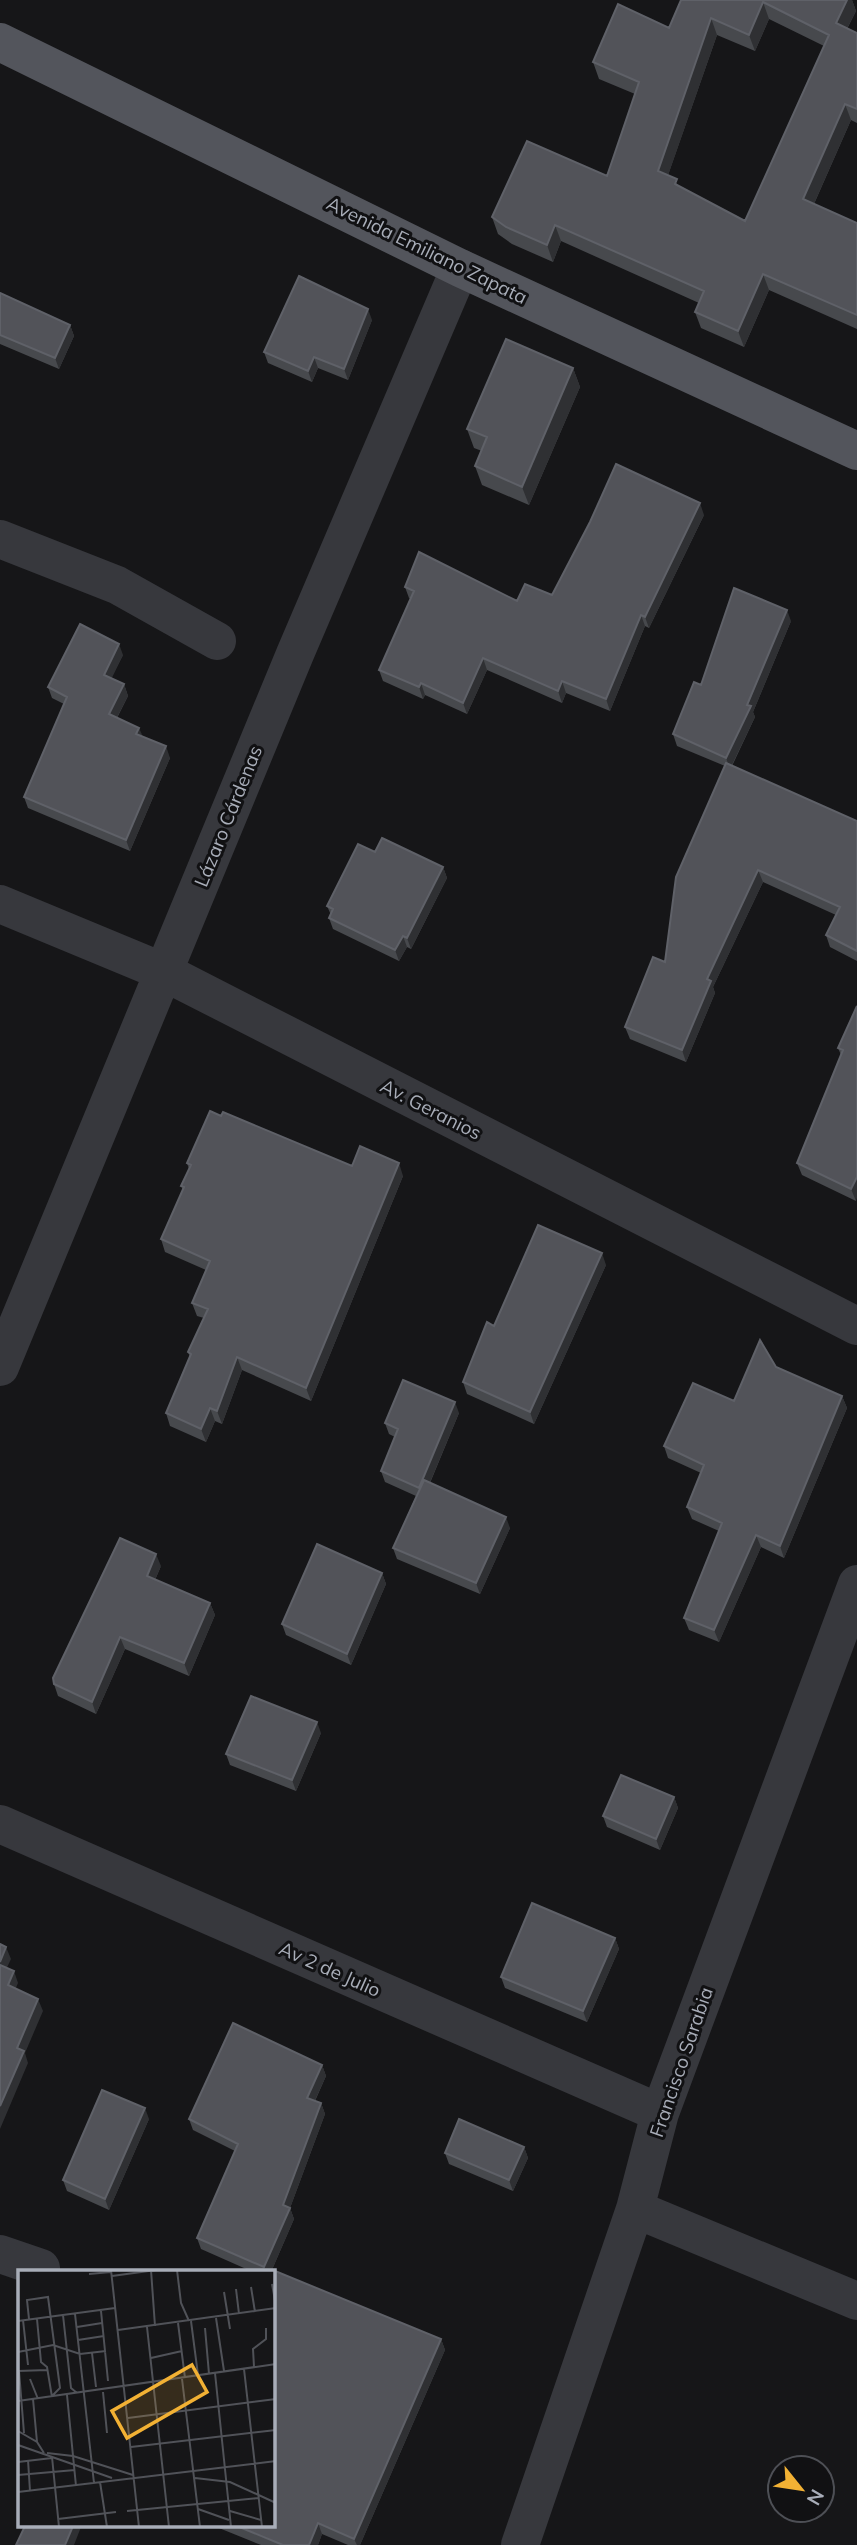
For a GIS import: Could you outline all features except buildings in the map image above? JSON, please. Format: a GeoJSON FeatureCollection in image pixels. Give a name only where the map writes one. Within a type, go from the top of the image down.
{"type":"FeatureCollection","features":[{"type":"Feature","properties":{"kind":"main road","name":"Avenida Emiliano Zapata"},"geometry":{"type":"LineString","coordinates":[[0,42],[460,268],[857,451]]}},
{"type":"Feature","properties":{"kind":"street","name":"Lázaro Cárdenas"},"geometry":{"type":"LineString","coordinates":[[0,1367],[460,268]]}},
{"type":"Feature","properties":{"kind":"street"},"geometry":{"type":"LineString","coordinates":[[0,539],[117,585],[218,641]]}},
{"type":"Feature","properties":{"kind":"street","name":"Av. Geranios"},"geometry":{"type":"LineString","coordinates":[[0,904],[164,972],[857,1326]]}},
{"type":"Feature","properties":{"kind":"street","name":"Francisco Sarabia"},"geometry":{"type":"LineString","coordinates":[[520,2545],[635,2209],[660,2113],[857,1584]]}},
{"type":"Feature","properties":{"kind":"street","name":"Av 2 de Julio"},"geometry":{"type":"LineString","coordinates":[[0,1824],[660,2113]]}},
{"type":"Feature","properties":{"kind":"street"},"geometry":{"type":"LineString","coordinates":[[635,2209],[857,2301]]}},
{"type":"Feature","properties":{"kind":"street"},"geometry":{"type":"LineString","coordinates":[[0,2253],[41,2268]]}}]}
